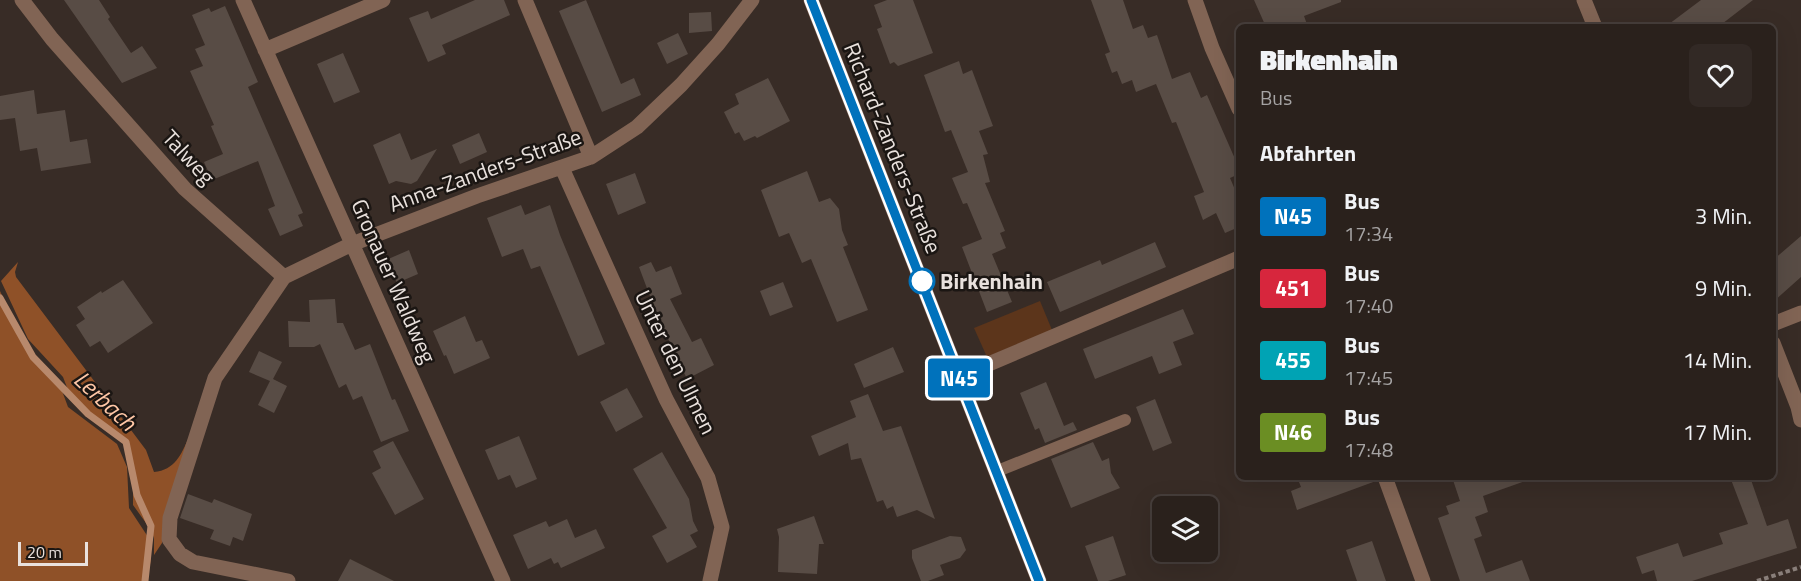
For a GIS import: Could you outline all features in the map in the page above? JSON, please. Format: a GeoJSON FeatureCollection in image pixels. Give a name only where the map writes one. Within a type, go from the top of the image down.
{"type":"FeatureCollection","features":[{"type":"Feature","properties":{"kind":"street","name":"Talweg"},"geometry":{"type":"LineString","coordinates":[[22,0],[52,39],[185,189],[284,277]]}},
{"type":"Feature","properties":{"kind":"street","name":"Gronauer Waldweg"},"geometry":{"type":"LineString","coordinates":[[243,0],[503,581]]}},
{"type":"Feature","properties":{"kind":"street"},"geometry":{"type":"LineString","coordinates":[[265,50],[383,0]]}},
{"type":"Feature","properties":{"kind":"street"},"geometry":{"type":"LineString","coordinates":[[525,0],[591,157]]}},
{"type":"Feature","properties":{"kind":"street","name":"Anna-Zanders-Straße"},"geometry":{"type":"LineString","coordinates":[[352,244],[477,196],[591,157],[637,128],[681,85],[718,44],[752,0]]}},
{"type":"Feature","properties":{"kind":"street","name":"Richard-Zanders-Straße"},"geometry":{"type":"LineString","coordinates":[[811,0],[1039,581]]}},
{"type":"Feature","properties":{"kind":"street"},"geometry":{"type":"LineString","coordinates":[[1195,0],[1212,48],[1236,102]]}},
{"type":"Feature","properties":{"kind":"street"},"geometry":{"type":"LineString","coordinates":[[1584,0],[1594,24]]}},
{"type":"Feature","properties":{"kind":"street","name":"Unter den Ulmen"},"geometry":{"type":"LineString","coordinates":[[562,168],[666,399],[708,478],[722,527],[710,581]]}},
{"type":"Feature","properties":{"kind":"street"},"geometry":{"type":"LineString","coordinates":[[288,581],[193,562],[180,554],[169,539],[170,518],[215,378],[284,277],[352,244]]}},
{"type":"Feature","properties":{"kind":"street"},"geometry":{"type":"LineString","coordinates":[[958,376],[1236,259]]}},
{"type":"Feature","properties":{"kind":"street"},"geometry":{"type":"LineString","coordinates":[[1776,323],[1801,313]]}},
{"type":"Feature","properties":{"kind":"street"},"geometry":{"type":"LineString","coordinates":[[1776,351],[1801,420]]}},
{"type":"Feature","properties":{"kind":"street"},"geometry":{"type":"LineString","coordinates":[[1386,480],[1424,581]]}},
{"type":"Feature","properties":{"kind":"lane"},"geometry":{"type":"LineString","coordinates":[[995,472],[1125,420]]}},
{"type":"Feature","properties":{"kind":"path"},"geometry":{"type":"LineString","coordinates":[[1757,581],[1801,567]]}},
{"type":"Feature","properties":{"kind":"shaded area"},"geometry":{"type":"Polygon","coordinates":[[[18,262],[16,277],[146,450],[154,472],[167,468],[176,461],[189,437],[162,530],[162,543],[154,555],[154,538],[151,530],[133,505],[133,464],[125,439],[73,403],[63,377],[28,339],[1,281],[18,262]]]}},
{"type":"Feature","properties":{"kind":"shaded area"},"geometry":{"type":"Polygon","coordinates":[[[0,291],[23,342],[58,380],[68,407],[117,444],[127,467],[129,508],[150,540],[151,559],[147,581],[0,581],[0,291]]]}},
{"type":"Feature","properties":{"kind":"shaded area"},"geometry":{"type":"Polygon","coordinates":[[[1040,301],[1052,330],[987,357],[974,328],[1040,301]]]}},
{"type":"Feature","properties":{"kind":"building"},"geometry":{"type":"Polygon","coordinates":[[[64,0],[99,0],[110,17],[108,19],[131,53],[142,46],[157,68],[122,83],[64,0]]]}},
{"type":"Feature","properties":{"kind":"building"},"geometry":{"type":"Polygon","coordinates":[[[475,0],[504,0],[510,15],[442,45],[446,54],[428,62],[409,18],[428,11],[431,19],[475,0]]]}},
{"type":"Feature","properties":{"kind":"building"},"geometry":{"type":"Polygon","coordinates":[[[586,0],[621,84],[634,78],[641,95],[602,112],[559,11],[586,0]]]}},
{"type":"Feature","properties":{"kind":"building"},"geometry":{"type":"Polygon","coordinates":[[[887,0],[913,0],[933,53],[898,66],[894,62],[890,64],[877,29],[882,27],[874,5],[887,0]]]}},
{"type":"Feature","properties":{"kind":"building"},"geometry":{"type":"Polygon","coordinates":[[[1091,0],[1123,0],[1133,29],[1143,25],[1148,38],[1157,35],[1172,79],[1190,72],[1201,98],[1207,95],[1236,161],[1236,175],[1230,178],[1236,192],[1236,228],[1225,233],[1216,213],[1203,220],[1194,196],[1204,192],[1176,122],[1172,123],[1156,84],[1136,92],[1132,80],[1122,84],[1117,71],[1112,73],[1105,54],[1110,52],[1091,0]]]}},
{"type":"Feature","properties":{"kind":"building"},"geometry":{"type":"Polygon","coordinates":[[[1254,0],[1341,0],[1341,2],[1304,16],[1307,24],[1265,24],[1254,0]]]}},
{"type":"Feature","properties":{"kind":"building"},"geometry":{"type":"Polygon","coordinates":[[[1701,0],[1753,0],[1722,24],[1669,24],[1701,0]]]}},
{"type":"Feature","properties":{"kind":"building"},"geometry":{"type":"Polygon","coordinates":[[[225,6],[258,82],[248,87],[303,213],[298,215],[303,226],[280,236],[268,209],[275,206],[258,161],[212,180],[204,162],[223,154],[211,126],[214,125],[190,71],[203,66],[195,49],[205,45],[192,15],[209,8],[211,12],[225,6]]]}},
{"type":"Feature","properties":{"kind":"building"},"geometry":{"type":"Polygon","coordinates":[[[711,12],[712,31],[689,33],[689,13],[711,12]]]}},
{"type":"Feature","properties":{"kind":"building"},"geometry":{"type":"Polygon","coordinates":[[[678,33],[688,54],[667,64],[657,43],[678,33]]]}},
{"type":"Feature","properties":{"kind":"building"},"geometry":{"type":"Polygon","coordinates":[[[343,53],[360,92],[334,103],[317,64],[343,53]]]}},
{"type":"Feature","properties":{"kind":"building"},"geometry":{"type":"Polygon","coordinates":[[[959,61],[963,74],[972,70],[993,126],[979,131],[988,154],[983,155],[990,182],[985,183],[1005,231],[1000,233],[1006,248],[992,254],[1012,302],[987,312],[962,247],[982,239],[967,203],[963,204],[952,178],[968,172],[951,130],[945,132],[924,75],[959,61]]]}},
{"type":"Feature","properties":{"kind":"building"},"geometry":{"type":"Polygon","coordinates":[[[768,78],[790,121],[757,138],[755,136],[744,141],[739,132],[735,134],[724,112],[739,104],[735,94],[768,78]]]}},
{"type":"Feature","properties":{"kind":"building"},"geometry":{"type":"Polygon","coordinates":[[[34,90],[37,114],[65,110],[70,142],[87,139],[91,163],[41,171],[37,148],[20,151],[15,118],[0,120],[0,96],[34,90]]]}},
{"type":"Feature","properties":{"kind":"building"},"geometry":{"type":"Polygon","coordinates":[[[400,133],[411,160],[437,149],[417,181],[411,184],[396,181],[389,184],[373,145],[400,133]]]}},
{"type":"Feature","properties":{"kind":"building"},"geometry":{"type":"Polygon","coordinates":[[[479,133],[487,152],[460,164],[452,145],[479,133]]]}},
{"type":"Feature","properties":{"kind":"building"},"geometry":{"type":"Polygon","coordinates":[[[807,171],[819,202],[830,198],[839,209],[842,230],[848,245],[843,247],[868,310],[837,322],[811,259],[802,263],[789,233],[779,237],[761,190],[807,171]]]}},
{"type":"Feature","properties":{"kind":"building"},"geometry":{"type":"Polygon","coordinates":[[[635,173],[646,203],[618,215],[606,184],[635,173]]]}},
{"type":"Feature","properties":{"kind":"building"},"geometry":{"type":"Polygon","coordinates":[[[521,205],[525,215],[550,205],[605,344],[578,356],[540,266],[531,269],[523,249],[502,257],[487,218],[521,205]]]}},
{"type":"Feature","properties":{"kind":"building"},"geometry":{"type":"Polygon","coordinates":[[[1801,236],[1801,277],[1776,299],[1776,257],[1801,236]]]}},
{"type":"Feature","properties":{"kind":"building"},"geometry":{"type":"Polygon","coordinates":[[[1155,242],[1166,267],[1060,312],[1047,282],[1100,260],[1102,265],[1155,242]]]}},
{"type":"Feature","properties":{"kind":"building"},"geometry":{"type":"Polygon","coordinates":[[[409,250],[418,274],[397,283],[386,260],[409,250]]]}},
{"type":"Feature","properties":{"kind":"building"},"geometry":{"type":"Polygon","coordinates":[[[651,262],[656,272],[671,266],[682,294],[670,299],[692,342],[701,338],[714,365],[687,379],[657,315],[639,267],[651,262]]]}},
{"type":"Feature","properties":{"kind":"building"},"geometry":{"type":"Polygon","coordinates":[[[123,280],[153,323],[108,353],[100,341],[90,347],[76,325],[85,319],[77,307],[123,280]]]}},
{"type":"Feature","properties":{"kind":"building"},"geometry":{"type":"Polygon","coordinates":[[[783,282],[793,307],[770,316],[760,291],[783,282]]]}},
{"type":"Feature","properties":{"kind":"building"},"geometry":{"type":"Polygon","coordinates":[[[335,299],[337,323],[343,323],[355,350],[370,344],[392,400],[395,399],[409,431],[381,442],[362,396],[353,400],[346,384],[339,388],[320,344],[314,347],[289,347],[288,321],[310,322],[309,300],[335,299]]]}},
{"type":"Feature","properties":{"kind":"building"},"geometry":{"type":"Polygon","coordinates":[[[1183,309],[1194,334],[1173,342],[1182,365],[1159,374],[1152,356],[1095,379],[1083,349],[1183,309]]]}},
{"type":"Feature","properties":{"kind":"building"},"geometry":{"type":"Polygon","coordinates":[[[465,316],[476,342],[482,340],[490,358],[454,374],[433,331],[465,316]]]}},
{"type":"Feature","properties":{"kind":"building"},"geometry":{"type":"Polygon","coordinates":[[[893,347],[904,372],[864,388],[854,364],[893,347]]]}},
{"type":"Feature","properties":{"kind":"building"},"geometry":{"type":"Polygon","coordinates":[[[259,351],[282,362],[273,379],[287,386],[274,413],[258,405],[270,381],[249,372],[259,351]]]}},
{"type":"Feature","properties":{"kind":"building"},"geometry":{"type":"Polygon","coordinates":[[[1046,382],[1064,426],[1073,422],[1077,430],[1045,443],[1039,428],[1035,430],[1020,393],[1046,382]]]}},
{"type":"Feature","properties":{"kind":"building"},"geometry":{"type":"Polygon","coordinates":[[[627,388],[643,417],[616,432],[600,402],[627,388]]]}},
{"type":"Feature","properties":{"kind":"building"},"geometry":{"type":"Polygon","coordinates":[[[868,394],[883,431],[901,426],[935,519],[917,510],[897,517],[893,506],[887,509],[883,500],[877,502],[861,458],[851,460],[848,443],[819,456],[811,436],[856,417],[850,401],[868,394]]]}},
{"type":"Feature","properties":{"kind":"building"},"geometry":{"type":"Polygon","coordinates":[[[1155,399],[1172,443],[1153,451],[1136,407],[1155,399]]]}},
{"type":"Feature","properties":{"kind":"building"},"geometry":{"type":"Polygon","coordinates":[[[519,436],[537,479],[516,488],[510,475],[498,480],[485,450],[519,436]]]}},
{"type":"Feature","properties":{"kind":"building"},"geometry":{"type":"Polygon","coordinates":[[[393,441],[424,499],[395,515],[372,473],[381,468],[373,451],[393,441]]]}},
{"type":"Feature","properties":{"kind":"building"},"geometry":{"type":"Polygon","coordinates":[[[1093,442],[1102,461],[1109,458],[1111,473],[1120,488],[1071,508],[1051,459],[1093,442]]]}},
{"type":"Feature","properties":{"kind":"building"},"geometry":{"type":"Polygon","coordinates":[[[662,452],[689,499],[693,521],[698,531],[690,535],[697,547],[667,563],[652,536],[667,528],[633,469],[662,452]]]}},
{"type":"Feature","properties":{"kind":"building"},"geometry":{"type":"Polygon","coordinates":[[[1298,480],[1376,481],[1297,510],[1291,491],[1301,487],[1298,480]]]}},
{"type":"Feature","properties":{"kind":"building"},"geometry":{"type":"Polygon","coordinates":[[[1453,480],[1528,480],[1483,496],[1488,512],[1475,517],[1482,536],[1474,539],[1486,573],[1522,560],[1530,581],[1460,581],[1438,518],[1449,514],[1446,506],[1460,501],[1453,480]]]}},
{"type":"Feature","properties":{"kind":"building"},"geometry":{"type":"Polygon","coordinates":[[[1731,480],[1751,480],[1767,526],[1788,519],[1797,548],[1692,581],[1657,581],[1654,570],[1642,574],[1636,557],[1678,543],[1683,557],[1723,544],[1719,533],[1748,524],[1731,480]]]}},
{"type":"Feature","properties":{"kind":"building"},"geometry":{"type":"Polygon","coordinates":[[[188,494],[212,503],[214,499],[252,514],[243,541],[233,537],[230,546],[210,539],[214,530],[180,518],[188,494]]]}},
{"type":"Feature","properties":{"kind":"building"},"geometry":{"type":"Polygon","coordinates":[[[814,516],[824,544],[819,544],[817,574],[778,572],[779,537],[777,529],[814,516]]]}},
{"type":"Feature","properties":{"kind":"building"},"geometry":{"type":"Polygon","coordinates":[[[567,519],[575,538],[596,529],[605,548],[561,568],[558,562],[554,564],[551,558],[528,569],[513,535],[546,521],[549,527],[567,519]]]}},
{"type":"Feature","properties":{"kind":"building"},"geometry":{"type":"Polygon","coordinates":[[[950,536],[961,537],[966,550],[960,558],[940,565],[944,575],[921,581],[912,558],[912,550],[950,536]]]}},
{"type":"Feature","properties":{"kind":"building"},"geometry":{"type":"Polygon","coordinates":[[[1113,536],[1126,575],[1108,581],[1098,581],[1085,546],[1113,536]]]}},
{"type":"Feature","properties":{"kind":"building"},"geometry":{"type":"Polygon","coordinates":[[[1372,541],[1386,581],[1357,581],[1346,550],[1372,541]]]}},
{"type":"Feature","properties":{"kind":"building"},"geometry":{"type":"Polygon","coordinates":[[[350,559],[394,581],[338,581],[350,559]]]}},
{"type":"Feature","properties":{"kind":"waterway","name":"Lerbach"},"geometry":{"type":"LineString","coordinates":[[0,298],[33,357],[88,414],[126,442],[137,495],[151,526],[145,581]]}},
{"type":"Feature","properties":{"kind":"bus line","name":"N45"},"geometry":{"type":"LineString","coordinates":[[811,0],[1039,581]]}},
{"type":"Feature","properties":{"kind":"place","name":"Birkenhain"},"geometry":{"type":"Point","coordinates":[922,281]}}]}
